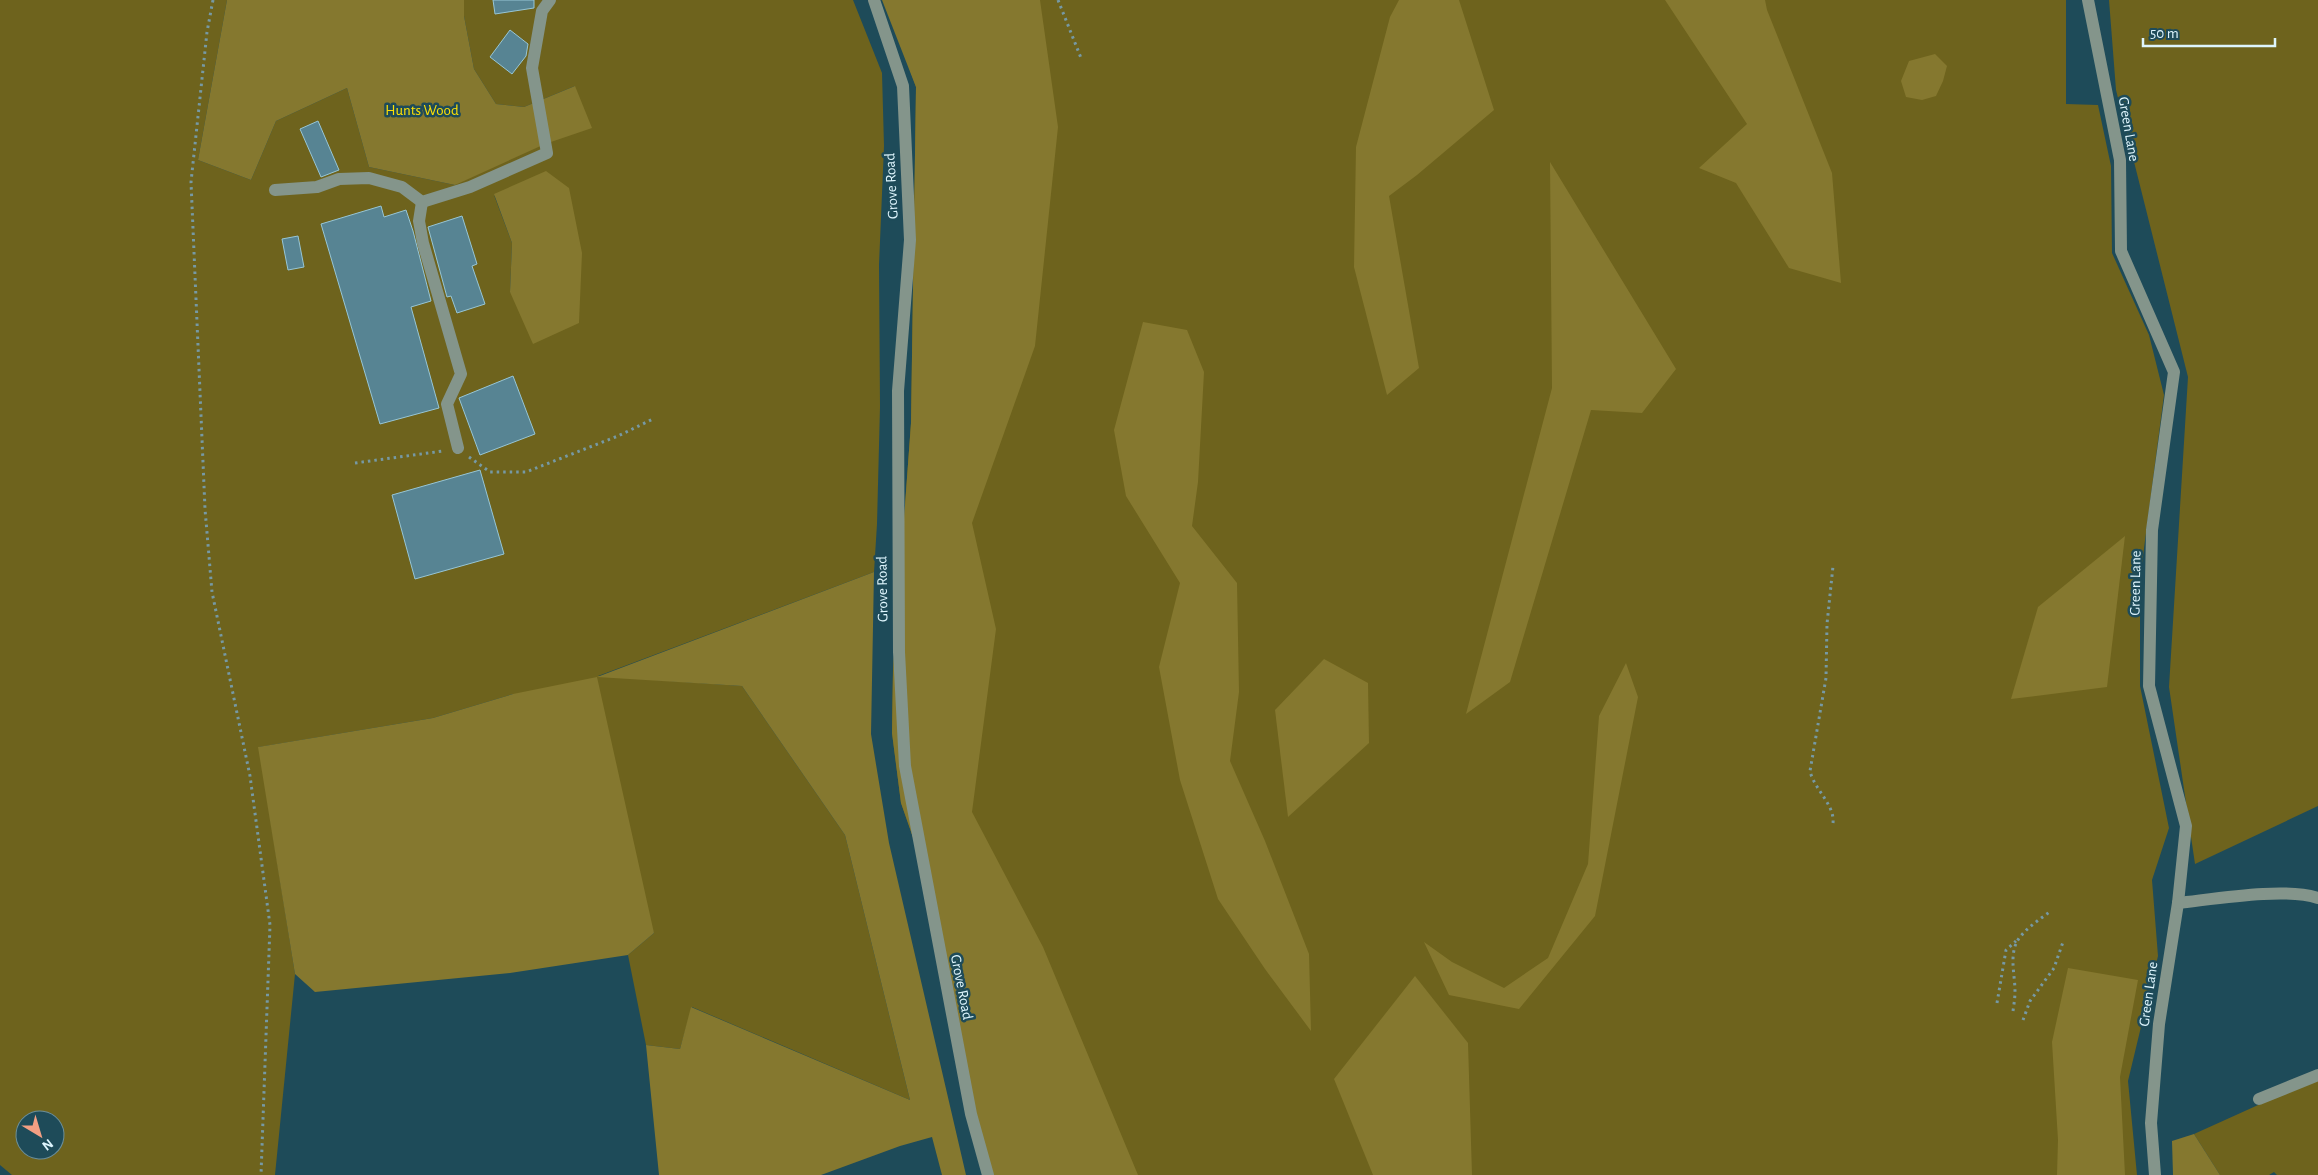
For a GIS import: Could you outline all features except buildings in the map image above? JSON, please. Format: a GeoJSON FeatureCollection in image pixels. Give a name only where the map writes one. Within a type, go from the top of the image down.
{"type":"FeatureCollection","features":[{"type":"Feature","properties":{"kind":"street"},"geometry":{"type":"LineString","coordinates":[[422,202],[470,187],[547,153],[532,68],[542,11],[550,0]]}},
{"type":"Feature","properties":{"kind":"street","name":"Grove Road"},"geometry":{"type":"LineString","coordinates":[[874,0],[903,86],[910,240],[898,392],[899,652],[905,766],[971,1114],[988,1175]]}},
{"type":"Feature","properties":{"kind":"street","name":"Green Lane"},"geometry":{"type":"LineString","coordinates":[[2088,0],[2120,160],[2121,251],[2174,372],[2152,530],[2149,686],[2186,826],[2178,903],[2159,1024],[2151,1123],[2155,1175]]}},
{"type":"Feature","properties":{"kind":"street"},"geometry":{"type":"LineString","coordinates":[[275,190],[317,187],[339,179],[370,178],[402,187],[422,202]]}},
{"type":"Feature","properties":{"kind":"street"},"geometry":{"type":"LineString","coordinates":[[422,202],[419,221],[423,243],[462,374],[448,404],[458,448]]}},
{"type":"Feature","properties":{"kind":"street"},"geometry":{"type":"LineString","coordinates":[[2178,903],[2256,895],[2305,894],[2318,898]]}},
{"type":"Feature","properties":{"kind":"street"},"geometry":{"type":"LineString","coordinates":[[2259,1099],[2318,1075]]}},
{"type":"Feature","properties":{"kind":"path"},"geometry":{"type":"LineString","coordinates":[[213,0],[207,32],[192,192],[205,509],[212,592],[250,776],[270,925],[261,1175]]}},
{"type":"Feature","properties":{"kind":"path"},"geometry":{"type":"LineString","coordinates":[[1058,0],[1081,58]]}},
{"type":"Feature","properties":{"kind":"path"},"geometry":{"type":"LineString","coordinates":[[355,463],[458,448],[490,472],[526,472],[618,436],[653,418]]}},
{"type":"Feature","properties":{"kind":"path"},"geometry":{"type":"LineString","coordinates":[[1833,566],[1827,616],[1826,678],[1810,771],[1813,782],[1830,808],[1833,823]]}},
{"type":"Feature","properties":{"kind":"path"},"geometry":{"type":"LineString","coordinates":[[1997,1003],[2006,950],[2051,911]]}},
{"type":"Feature","properties":{"kind":"path"},"geometry":{"type":"LineString","coordinates":[[2013,1011],[2015,993],[2012,966],[2015,945],[2019,938]]}},
{"type":"Feature","properties":{"kind":"path"},"geometry":{"type":"LineString","coordinates":[[2023,1020],[2030,1002],[2054,968],[2063,942]]}},
{"type":"Feature","properties":{"kind":"shaded area"},"geometry":{"type":"Polygon","coordinates":[[[0,0],[227,0],[198,160],[251,180],[276,121],[347,88],[369,167],[455,185],[575,86],[524,107],[496,104],[474,69],[464,16],[464,0],[853,0],[882,73],[884,146],[879,265],[880,407],[874,572],[598,676],[742,686],[845,835],[910,1100],[692,1007],[680,1049],[646,1045],[628,955],[654,933],[513,694],[433,718],[259,747],[295,974],[275,1175],[12,1175],[0,1165],[0,0]],[[494,195],[512,243],[510,292],[579,323],[494,195]]]}},
{"type":"Feature","properties":{"kind":"shaded area"},"geometry":{"type":"Polygon","coordinates":[[[885,0],[2066,0],[2066,104],[2098,105],[2111,166],[2112,253],[2149,335],[2164,395],[2140,579],[2140,686],[2169,828],[2152,880],[2158,956],[2128,1081],[2137,1175],[984,1175],[930,886],[901,803],[892,733],[893,670],[911,423],[916,87],[885,0]]]}},
{"type":"Feature","properties":{"kind":"shaded area"},"geometry":{"type":"Polygon","coordinates":[[[2109,0],[2318,0],[2318,806],[2195,864],[2169,687],[2188,377],[2116,90],[2109,0]]]}},
{"type":"Feature","properties":{"kind":"shaded area"},"geometry":{"type":"Polygon","coordinates":[[[2318,1078],[2318,1175],[2277,1175],[2274,1172],[2269,1175],[2220,1175],[2194,1134],[2318,1078]]]}},
{"type":"Feature","properties":{"kind":"green space","name":"Hunts Wood"},"geometry":{"type":"Polygon","coordinates":[[[227,0],[464,0],[464,16],[474,69],[496,104],[524,107],[575,86],[592,128],[545,144],[455,185],[369,167],[347,88],[276,121],[251,180],[198,160],[227,0]]]}},
{"type":"Feature","properties":{"kind":"green space"},"geometry":{"type":"Polygon","coordinates":[[[882,0],[1040,0],[1058,127],[1035,346],[972,523],[996,629],[972,812],[1043,947],[1138,1175],[984,1175],[930,886],[901,803],[892,733],[893,670],[911,423],[916,87],[882,0]]]}},
{"type":"Feature","properties":{"kind":"green space"},"geometry":{"type":"Polygon","coordinates":[[[1399,0],[1459,0],[1494,110],[1389,196],[1419,368],[1387,395],[1354,267],[1356,147],[1390,17],[1399,0]]]}},
{"type":"Feature","properties":{"kind":"green space"},"geometry":{"type":"Polygon","coordinates":[[[1665,0],[1765,0],[1767,10],[1832,173],[1841,283],[1789,268],[1736,183],[1699,168],[1747,124],[1665,0]]]}},
{"type":"Feature","properties":{"kind":"green space"},"geometry":{"type":"Polygon","coordinates":[[[1935,54],[1947,66],[1936,96],[1922,100],[1906,97],[1901,81],[1909,61],[1935,54]]]}},
{"type":"Feature","properties":{"kind":"green space"},"geometry":{"type":"Polygon","coordinates":[[[1550,162],[1676,369],[1642,413],[1591,410],[1510,682],[1466,714],[1552,388],[1550,162]]]}},
{"type":"Feature","properties":{"kind":"green space"},"geometry":{"type":"Polygon","coordinates":[[[546,171],[569,188],[582,253],[579,323],[533,344],[510,292],[512,243],[494,194],[546,171]]]}},
{"type":"Feature","properties":{"kind":"green space"},"geometry":{"type":"Polygon","coordinates":[[[1143,322],[1187,330],[1204,372],[1198,482],[1192,526],[1237,583],[1239,692],[1230,761],[1265,841],[1309,954],[1311,1031],[1265,969],[1218,899],[1180,780],[1159,667],[1180,583],[1126,496],[1114,430],[1143,322]]]}},
{"type":"Feature","properties":{"kind":"green space"},"geometry":{"type":"Polygon","coordinates":[[[2125,536],[2107,687],[2011,699],[2038,607],[2125,536]]]}},
{"type":"Feature","properties":{"kind":"green space"},"geometry":{"type":"Polygon","coordinates":[[[874,572],[871,734],[889,843],[966,1175],[942,1175],[932,1137],[900,1146],[821,1175],[659,1175],[646,1045],[680,1049],[691,1007],[910,1100],[845,835],[742,686],[597,677],[874,572]]]}},
{"type":"Feature","properties":{"kind":"green space"},"geometry":{"type":"Polygon","coordinates":[[[1324,659],[1368,683],[1369,743],[1288,817],[1275,710],[1324,659]]]}},
{"type":"Feature","properties":{"kind":"green space"},"geometry":{"type":"Polygon","coordinates":[[[1626,663],[1638,697],[1595,916],[1519,1009],[1449,995],[1424,942],[1452,962],[1504,988],[1548,958],[1588,864],[1599,716],[1626,663]]]}},
{"type":"Feature","properties":{"kind":"green space"},"geometry":{"type":"Polygon","coordinates":[[[597,677],[654,933],[628,955],[510,973],[315,992],[295,974],[258,747],[433,718],[513,694],[597,677]]]}},
{"type":"Feature","properties":{"kind":"green space"},"geometry":{"type":"Polygon","coordinates":[[[2068,968],[2138,980],[2120,1077],[2125,1175],[2057,1175],[2058,1140],[2052,1042],[2068,968]]]}},
{"type":"Feature","properties":{"kind":"green space"},"geometry":{"type":"Polygon","coordinates":[[[1415,976],[1468,1043],[1472,1175],[1373,1175],[1334,1079],[1415,976]]]}},
{"type":"Feature","properties":{"kind":"green space"},"geometry":{"type":"Polygon","coordinates":[[[2194,1134],[2220,1175],[2173,1175],[2172,1141],[2194,1134]]]}}]}
